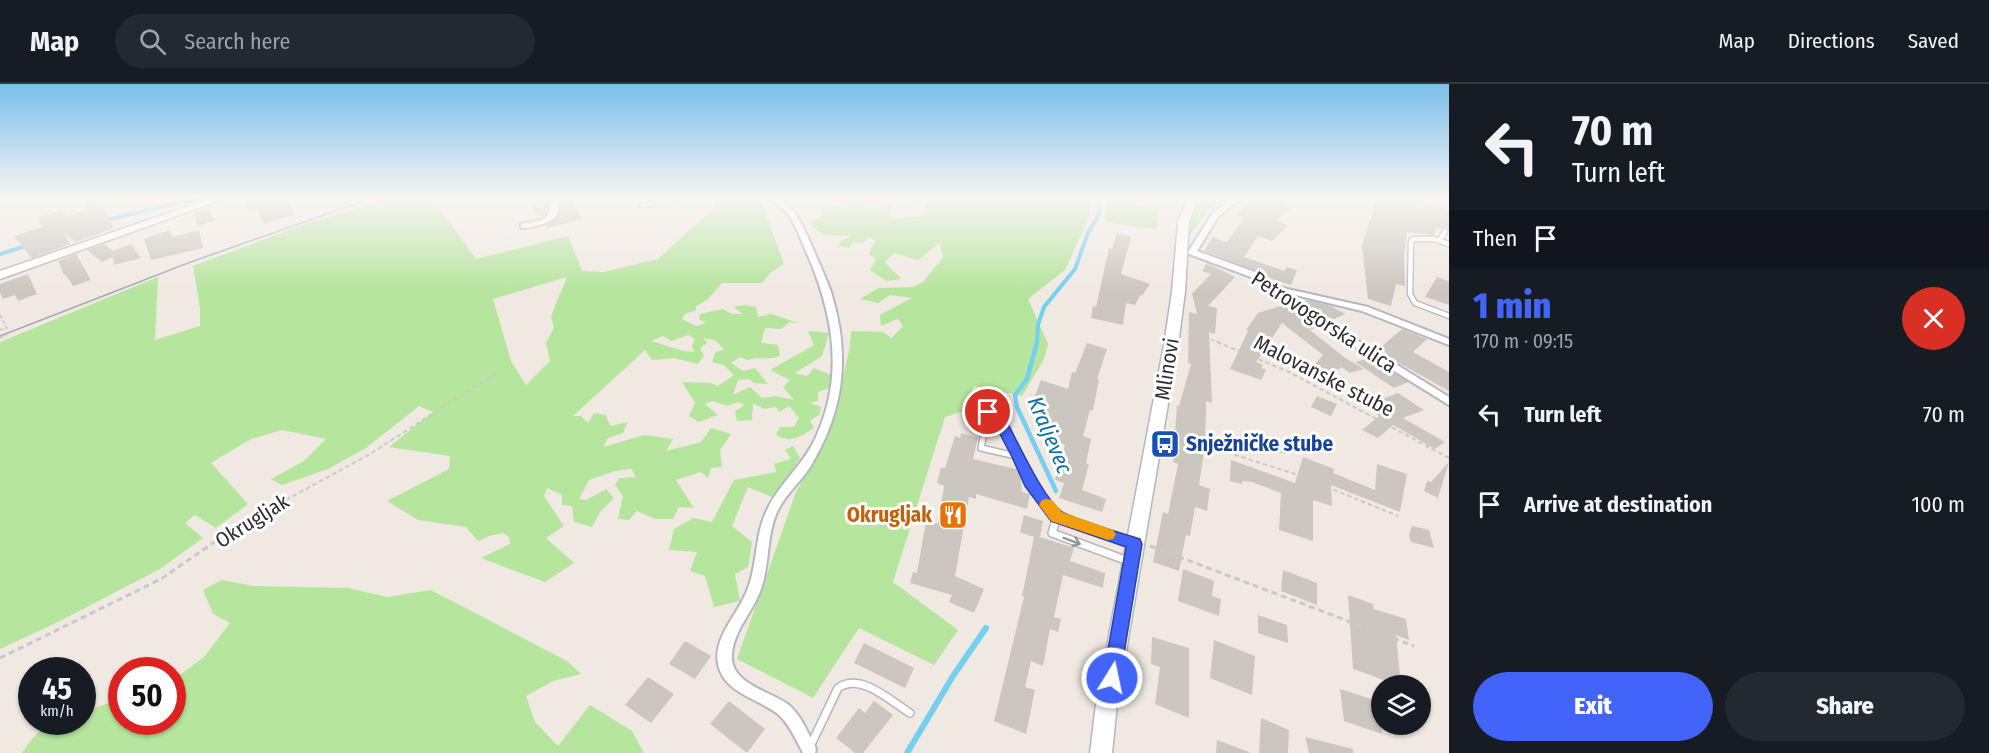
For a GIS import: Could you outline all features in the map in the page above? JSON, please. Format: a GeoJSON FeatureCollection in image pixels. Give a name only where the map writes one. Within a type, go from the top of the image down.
{"type":"FeatureCollection","features":[{"type":"Feature","properties":{"kind":"main road"},"geometry":{"type":"LineString","coordinates":[[0,275],[132,229]]}},
{"type":"Feature","properties":{"kind":"main road","name":"Mlinovi"},"geometry":{"type":"LineString","coordinates":[[1101,753],[1131,562],[1142,545],[1153,458],[1180,288],[1182,229]]}},
{"type":"Feature","properties":{"kind":"street"},"geometry":{"type":"LineString","coordinates":[[799,229],[823,282],[836,332],[839,379],[834,400],[817,446],[771,514],[759,574],[753,593],[726,645],[725,662],[727,669],[737,681],[786,712],[808,751]]}},
{"type":"Feature","properties":{"kind":"street","name":"Petrovogorska ulica"},"geometry":{"type":"LineString","coordinates":[[1205,229],[1194,246],[1192,252],[1194,254],[1250,272],[1288,302],[1449,402]]}},
{"type":"Feature","properties":{"kind":"street"},"geometry":{"type":"LineString","coordinates":[[1269,286],[1365,309],[1449,342]]}},
{"type":"Feature","properties":{"kind":"lane"},"geometry":{"type":"LineString","coordinates":[[1440,240],[1445,231]]}},
{"type":"Feature","properties":{"kind":"lane"},"geometry":{"type":"LineString","coordinates":[[1449,244],[1440,240],[1420,238],[1411,242],[1410,294],[1412,300],[1419,306],[1449,316]]}},
{"type":"Feature","properties":{"kind":"lane"},"geometry":{"type":"LineString","coordinates":[[1020,457],[981,448],[988,412],[996,414],[1020,457],[1030,483],[1057,516],[1142,545]]}},
{"type":"Feature","properties":{"kind":"lane"},"geometry":{"type":"LineString","coordinates":[[1057,516],[1052,533],[1131,562]]}},
{"type":"Feature","properties":{"kind":"lane"},"geometry":{"type":"LineString","coordinates":[[808,751],[838,688],[846,682],[853,681],[866,686],[910,713]]}},
{"type":"Feature","properties":{"kind":"path"},"geometry":{"type":"LineString","coordinates":[[0,315],[7,328],[0,330]]}},
{"type":"Feature","properties":{"kind":"path","name":"Malovanske stube"},"geometry":{"type":"LineString","coordinates":[[1180,330],[1234,346],[1304,378],[1449,458]]}},
{"type":"Feature","properties":{"kind":"path"},"geometry":{"type":"LineString","coordinates":[[0,338],[7,335]]}},
{"type":"Feature","properties":{"kind":"path","name":"Okrugljak"},"geometry":{"type":"LineString","coordinates":[[0,658],[170,573],[247,520],[370,454],[498,372]]}},
{"type":"Feature","properties":{"kind":"path"},"geometry":{"type":"LineString","coordinates":[[1167,433],[1295,474],[1398,516]]}},
{"type":"Feature","properties":{"kind":"path"},"geometry":{"type":"LineString","coordinates":[[1142,545],[1414,646]]}},
{"type":"Feature","properties":{"kind":"green space"},"geometry":{"type":"Polygon","coordinates":[[[292,229],[455,229],[476,259],[568,236],[582,271],[604,272],[658,259],[691,229],[771,229],[784,264],[770,273],[762,283],[722,283],[708,299],[696,306],[696,310],[685,314],[682,319],[696,326],[706,323],[699,319],[700,314],[723,309],[732,314],[743,314],[733,307],[744,305],[756,307],[758,317],[771,314],[799,323],[790,322],[781,329],[765,328],[761,343],[778,345],[780,356],[748,360],[740,357],[731,363],[743,371],[755,368],[768,384],[754,383],[749,379],[738,380],[733,395],[750,387],[762,398],[775,396],[794,400],[783,387],[790,380],[770,370],[814,345],[808,331],[829,333],[822,356],[795,373],[807,376],[814,368],[831,375],[831,387],[818,392],[818,401],[810,403],[821,407],[820,414],[810,421],[814,428],[796,438],[786,439],[776,435],[780,427],[794,427],[799,418],[789,406],[779,412],[776,407],[764,409],[753,403],[752,420],[737,421],[735,411],[745,405],[738,402],[727,406],[713,401],[705,404],[718,415],[699,422],[689,416],[695,403],[682,382],[711,383],[718,386],[734,375],[724,365],[712,362],[715,353],[724,349],[715,340],[703,338],[707,343],[700,348],[704,356],[698,364],[674,358],[652,360],[645,350],[573,416],[581,416],[588,423],[594,413],[606,415],[610,426],[628,422],[623,433],[608,438],[603,447],[644,435],[673,439],[666,451],[701,442],[711,428],[731,434],[720,450],[722,467],[711,468],[708,478],[701,472],[676,480],[694,508],[679,507],[673,519],[655,519],[637,511],[629,520],[618,519],[623,496],[615,485],[619,478],[636,477],[631,469],[615,471],[589,480],[579,499],[586,500],[606,489],[614,498],[600,512],[592,527],[574,522],[572,506],[562,505],[562,495],[547,488],[544,496],[564,526],[546,538],[574,563],[545,582],[481,558],[510,544],[509,537],[503,533],[478,541],[466,527],[418,520],[387,501],[449,469],[450,456],[389,447],[433,412],[419,406],[366,448],[328,469],[282,485],[271,479],[304,461],[326,439],[282,430],[251,439],[211,463],[248,504],[216,528],[195,515],[185,523],[203,538],[160,569],[0,649],[0,342],[158,277],[155,340],[200,326],[200,308],[193,266],[292,229]],[[567,277],[493,299],[511,361],[526,385],[550,361],[546,343],[554,328],[551,316],[567,277]],[[688,335],[672,341],[663,336],[651,341],[694,352],[692,346],[695,339],[688,335]]]}},
{"type":"Feature","properties":{"kind":"green space"},"geometry":{"type":"Polygon","coordinates":[[[816,229],[1084,229],[1065,270],[1028,299],[1048,344],[1044,359],[1022,396],[974,386],[964,411],[945,417],[893,582],[958,630],[934,665],[859,628],[813,698],[737,659],[796,492],[835,417],[851,331],[883,332],[892,338],[903,326],[898,319],[881,326],[880,315],[912,298],[890,295],[878,303],[860,299],[879,288],[913,287],[923,282],[943,257],[940,243],[918,260],[894,253],[885,262],[901,279],[887,281],[870,270],[876,259],[869,254],[875,241],[869,237],[863,243],[853,242],[849,248],[838,246],[841,241],[851,236],[823,235],[816,229]]]}},
{"type":"Feature","properties":{"kind":"green space"},"geometry":{"type":"Polygon","coordinates":[[[1188,229],[1194,229],[1189,236],[1186,236],[1188,229]]]}},
{"type":"Feature","properties":{"kind":"green space"},"geometry":{"type":"Polygon","coordinates":[[[793,446],[800,458],[774,498],[748,487],[732,526],[752,542],[748,567],[735,574],[740,601],[714,607],[705,576],[690,571],[697,552],[669,550],[674,529],[693,518],[712,522],[734,480],[776,472],[774,464],[791,459],[785,450],[793,446]]]}},
{"type":"Feature","properties":{"kind":"green space"},"geometry":{"type":"Polygon","coordinates":[[[222,580],[253,586],[348,588],[387,597],[431,590],[567,661],[581,674],[553,681],[526,696],[535,722],[558,746],[590,705],[632,731],[644,753],[22,753],[36,735],[96,735],[96,708],[108,703],[108,735],[186,735],[186,670],[204,657],[230,623],[213,614],[203,590],[222,580]]]}},
{"type":"Feature","properties":{"kind":"building"},"geometry":{"type":"Polygon","coordinates":[[[35,229],[111,229],[76,242],[64,233],[70,244],[32,258],[14,236],[35,229]]]}},
{"type":"Feature","properties":{"kind":"building"},"geometry":{"type":"Polygon","coordinates":[[[1236,229],[1284,229],[1272,241],[1258,236],[1244,257],[1285,271],[1286,267],[1297,270],[1291,285],[1204,251],[1213,237],[1227,242],[1236,229]]]}},
{"type":"Feature","properties":{"kind":"building"},"geometry":{"type":"Polygon","coordinates":[[[1367,229],[1435,229],[1434,235],[1407,232],[1404,255],[1405,286],[1396,284],[1391,306],[1368,299],[1362,245],[1367,229]]]}},
{"type":"Feature","properties":{"kind":"building"},"geometry":{"type":"Polygon","coordinates":[[[169,230],[173,237],[199,230],[203,248],[151,260],[144,239],[169,230]]]}},
{"type":"Feature","properties":{"kind":"building"},"geometry":{"type":"Polygon","coordinates":[[[1117,233],[1131,237],[1121,274],[1150,284],[1135,305],[1126,303],[1123,325],[1091,318],[1093,306],[1096,307],[1109,248],[1112,249],[1117,233]]]}},
{"type":"Feature","properties":{"kind":"building"},"geometry":{"type":"Polygon","coordinates":[[[104,244],[113,251],[131,244],[141,258],[114,265],[113,257],[102,262],[87,250],[104,244]]]}},
{"type":"Feature","properties":{"kind":"building"},"geometry":{"type":"Polygon","coordinates":[[[76,254],[91,280],[73,286],[64,275],[58,261],[76,254]]]}},
{"type":"Feature","properties":{"kind":"building"},"geometry":{"type":"Polygon","coordinates":[[[1207,263],[1235,277],[1208,306],[1217,308],[1215,334],[1209,332],[1212,403],[1206,401],[1205,446],[1199,485],[1210,489],[1207,511],[1195,507],[1190,536],[1186,535],[1179,571],[1153,562],[1163,512],[1168,514],[1178,464],[1173,462],[1178,435],[1175,434],[1177,405],[1179,406],[1191,364],[1188,363],[1189,312],[1197,314],[1192,294],[1211,274],[1202,271],[1207,263]]]}},
{"type":"Feature","properties":{"kind":"building"},"geometry":{"type":"Polygon","coordinates":[[[28,274],[37,294],[18,301],[15,295],[3,299],[0,284],[28,274]]]}},
{"type":"Feature","properties":{"kind":"building"},"geometry":{"type":"Polygon","coordinates":[[[1437,277],[1449,281],[1449,305],[1425,297],[1437,277]]]}},
{"type":"Feature","properties":{"kind":"building"},"geometry":{"type":"Polygon","coordinates":[[[1308,300],[1331,306],[1345,314],[1330,321],[1301,303],[1308,300]]]}},
{"type":"Feature","properties":{"kind":"building"},"geometry":{"type":"Polygon","coordinates":[[[1283,305],[1318,327],[1310,330],[1344,357],[1364,369],[1350,373],[1341,367],[1326,383],[1306,374],[1323,355],[1282,323],[1256,362],[1263,365],[1261,368],[1266,370],[1261,380],[1230,369],[1248,331],[1246,330],[1258,313],[1283,305]]]}},
{"type":"Feature","properties":{"kind":"building"},"geometry":{"type":"Polygon","coordinates":[[[1402,329],[1427,339],[1413,352],[1449,372],[1449,391],[1383,354],[1387,353],[1380,348],[1402,329]]]}},
{"type":"Feature","properties":{"kind":"building"},"geometry":{"type":"Polygon","coordinates":[[[1087,343],[1107,349],[1097,379],[1099,379],[1093,411],[1090,410],[1083,436],[1091,439],[1086,463],[1089,464],[1082,490],[1106,499],[1102,512],[1059,498],[1064,483],[1055,480],[1065,445],[1050,440],[1054,426],[1034,420],[1040,399],[1034,398],[1041,380],[1068,389],[1072,372],[1075,373],[1087,343]]]}},
{"type":"Feature","properties":{"kind":"building"},"geometry":{"type":"Polygon","coordinates":[[[1369,358],[1408,382],[1394,388],[1355,362],[1369,358]]]}},
{"type":"Feature","properties":{"kind":"building"},"geometry":{"type":"Polygon","coordinates":[[[1398,393],[1424,410],[1403,418],[1445,442],[1435,449],[1393,425],[1378,438],[1362,430],[1379,416],[1365,406],[1398,393]]]}},
{"type":"Feature","properties":{"kind":"building"},"geometry":{"type":"Polygon","coordinates":[[[1317,396],[1337,404],[1331,416],[1311,407],[1317,396]]]}},
{"type":"Feature","properties":{"kind":"building","name":"Okrugljak"},"geometry":{"type":"Polygon","coordinates":[[[961,433],[978,438],[973,459],[1020,470],[1022,492],[1030,494],[1027,509],[976,494],[976,499],[969,497],[955,576],[984,589],[974,613],[949,602],[952,595],[910,583],[913,572],[917,573],[926,521],[938,523],[944,486],[937,483],[941,468],[945,468],[955,436],[960,438],[961,433]]]}},
{"type":"Feature","properties":{"kind":"building"},"geometry":{"type":"Polygon","coordinates":[[[1272,437],[1287,443],[1285,454],[1268,448],[1272,437]]]}},
{"type":"Feature","properties":{"kind":"building"},"geometry":{"type":"Polygon","coordinates":[[[1303,457],[1334,469],[1333,473],[1375,490],[1377,464],[1407,474],[1400,512],[1331,485],[1332,506],[1313,500],[1313,541],[1279,530],[1281,493],[1252,482],[1242,481],[1242,484],[1230,481],[1231,460],[1295,483],[1303,457]]]}},
{"type":"Feature","properties":{"kind":"building"},"geometry":{"type":"Polygon","coordinates":[[[1449,462],[1438,498],[1424,491],[1427,481],[1431,482],[1449,462]]]}},
{"type":"Feature","properties":{"kind":"building"},"geometry":{"type":"Polygon","coordinates":[[[1024,515],[1043,521],[1040,537],[1074,548],[1070,561],[1105,573],[1103,588],[1063,575],[1054,617],[1061,619],[1058,632],[1050,629],[1043,666],[1031,661],[1025,687],[1035,690],[1026,734],[994,721],[1024,597],[1022,596],[1034,537],[1020,532],[1024,515]]]}},
{"type":"Feature","properties":{"kind":"building"},"geometry":{"type":"Polygon","coordinates":[[[1412,526],[1429,530],[1434,548],[1411,542],[1409,536],[1412,526]]]}},
{"type":"Feature","properties":{"kind":"building"},"geometry":{"type":"Polygon","coordinates":[[[1183,569],[1214,581],[1212,596],[1221,599],[1219,616],[1178,601],[1183,569]]]}},
{"type":"Feature","properties":{"kind":"building"},"geometry":{"type":"Polygon","coordinates":[[[1283,570],[1317,583],[1317,605],[1281,591],[1283,570]]]}},
{"type":"Feature","properties":{"kind":"building"},"geometry":{"type":"Polygon","coordinates":[[[1348,595],[1373,604],[1374,609],[1406,619],[1409,640],[1396,635],[1400,675],[1371,675],[1353,669],[1348,595]]]}},
{"type":"Feature","properties":{"kind":"building"},"geometry":{"type":"Polygon","coordinates":[[[1258,615],[1287,625],[1288,643],[1258,633],[1258,615]]]}},
{"type":"Feature","properties":{"kind":"building"},"geometry":{"type":"Polygon","coordinates":[[[1152,637],[1189,648],[1189,718],[1155,704],[1160,667],[1151,664],[1152,637]]]}},
{"type":"Feature","properties":{"kind":"building"},"geometry":{"type":"Polygon","coordinates":[[[1214,640],[1255,656],[1252,695],[1210,678],[1214,640]]]}},
{"type":"Feature","properties":{"kind":"building"},"geometry":{"type":"Polygon","coordinates":[[[685,641],[711,656],[695,679],[669,664],[685,641]]]}},
{"type":"Feature","properties":{"kind":"building"},"geometry":{"type":"Polygon","coordinates":[[[864,643],[914,668],[905,688],[854,663],[864,643]]]}},
{"type":"Feature","properties":{"kind":"building"},"geometry":{"type":"Polygon","coordinates":[[[648,677],[674,694],[651,723],[625,705],[648,677]]]}},
{"type":"Feature","properties":{"kind":"building"},"geometry":{"type":"Polygon","coordinates":[[[1340,689],[1371,699],[1371,730],[1344,721],[1340,689]]]}},
{"type":"Feature","properties":{"kind":"building"},"geometry":{"type":"Polygon","coordinates":[[[729,701],[765,729],[747,753],[710,724],[729,701]]]}},
{"type":"Feature","properties":{"kind":"building"},"geometry":{"type":"Polygon","coordinates":[[[874,701],[893,715],[863,753],[855,753],[836,738],[859,708],[865,713],[874,701]]]}},
{"type":"Feature","properties":{"kind":"building"},"geometry":{"type":"Polygon","coordinates":[[[1261,718],[1289,730],[1288,753],[1259,753],[1261,718]]]}},
{"type":"Feature","properties":{"kind":"building"},"geometry":{"type":"Polygon","coordinates":[[[1305,737],[1353,749],[1353,753],[1309,753],[1305,737]]]}},
{"type":"Feature","properties":{"kind":"building"},"geometry":{"type":"Polygon","coordinates":[[[1217,740],[1249,752],[1249,753],[1216,753],[1217,740]]]}},
{"type":"Feature","properties":{"kind":"waterway","name":"Kraljevec"},"geometry":{"type":"LineString","coordinates":[[1037,343],[1038,325],[1044,307],[1075,269],[1090,229]]}},
{"type":"Feature","properties":{"kind":"waterway"},"geometry":{"type":"LineString","coordinates":[[0,254],[29,245]]}},
{"type":"Feature","properties":{"kind":"waterway","name":"Kraljevec"},"geometry":{"type":"LineString","coordinates":[[1037,342],[1027,379],[1015,395],[1017,407],[1056,491]]}},
{"type":"Feature","properties":{"kind":"waterway","name":"Kraljevec"},"geometry":{"type":"LineString","coordinates":[[907,753],[953,676],[986,628]]}},
{"type":"Feature","properties":{"kind":"tram line"},"geometry":{"type":"LineString","coordinates":[[0,336],[188,263],[284,229]]}},
{"type":"Feature","properties":{"kind":"slow traffic"},"geometry":{"type":"LineString","coordinates":[[1047,505],[1057,516],[1108,534]]}},
{"type":"Feature","properties":{"kind":"place","name":"Snježničke stube"},"geometry":{"type":"Point","coordinates":[1165,444]}},
{"type":"Feature","properties":{"kind":"place","name":"Okrugljak"},"geometry":{"type":"Point","coordinates":[953,515]}},
{"type":"Feature","properties":{"kind":"route"},"geometry":{"type":"LineString","coordinates":[[988,412],[996,414],[1020,457],[1030,483],[1057,516],[1134,544],[1112,678]]}}]}
